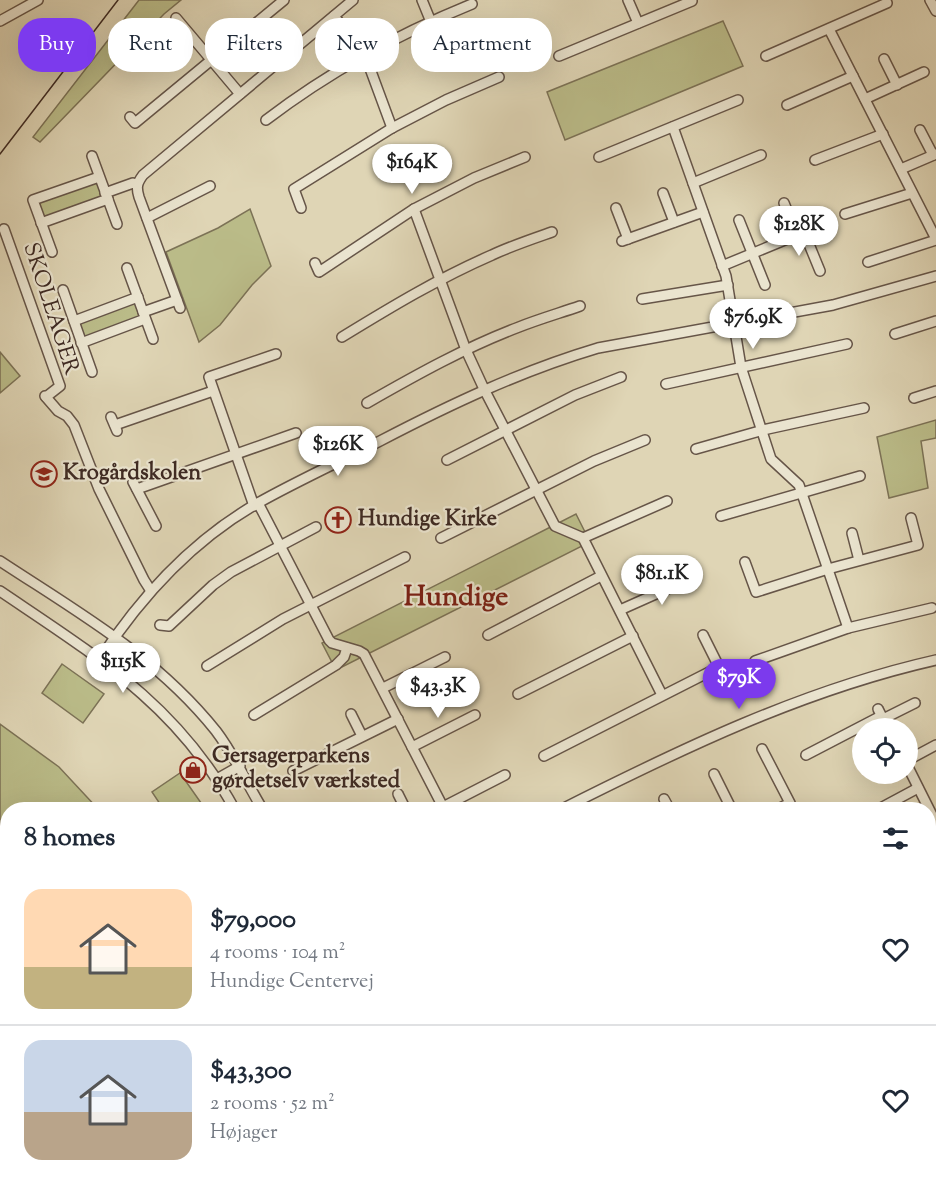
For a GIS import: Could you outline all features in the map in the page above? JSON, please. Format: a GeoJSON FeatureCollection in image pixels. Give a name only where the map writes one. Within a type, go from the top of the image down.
{"type":"FeatureCollection","features":[{"type":"Feature","properties":{"kind":"street"},"geometry":{"type":"LineString","coordinates":[[262,18],[284,0]]}},
{"type":"Feature","properties":{"kind":"street"},"geometry":{"type":"LineString","coordinates":[[81,343],[179,304],[137,185],[143,175],[353,0]]}},
{"type":"Feature","properties":{"kind":"street"},"geometry":{"type":"LineString","coordinates":[[422,0],[429,18]]}},
{"type":"Feature","properties":{"kind":"street"},"geometry":{"type":"LineString","coordinates":[[628,0],[638,23]]}},
{"type":"Feature","properties":{"kind":"street"},"geometry":{"type":"LineString","coordinates":[[930,0],[936,11]]}},
{"type":"Feature","properties":{"kind":"street"},"geometry":{"type":"LineString","coordinates":[[559,56],[693,1]]}},
{"type":"Feature","properties":{"kind":"street"},"geometry":{"type":"LineString","coordinates":[[0,21],[31,2]]}},
{"type":"Feature","properties":{"kind":"street"},"geometry":{"type":"LineString","coordinates":[[765,56],[887,3]]}},
{"type":"Feature","properties":{"kind":"street"},"geometry":{"type":"LineString","coordinates":[[440,18],[472,4]]}},
{"type":"Feature","properties":{"kind":"street"},"geometry":{"type":"LineString","coordinates":[[829,29],[936,239],[868,262]]}},
{"type":"Feature","properties":{"kind":"street"},"geometry":{"type":"LineString","coordinates":[[193,38],[205,53]]}},
{"type":"Feature","properties":{"kind":"street"},"geometry":{"type":"LineString","coordinates":[[884,59],[897,85]]}},
{"type":"Feature","properties":{"kind":"street"},"geometry":{"type":"LineString","coordinates":[[130,117],[135,123],[205,65]]}},
{"type":"Feature","properties":{"kind":"street"},"geometry":{"type":"LineString","coordinates":[[221,72],[240,94]]}},
{"type":"Feature","properties":{"kind":"street"},"geometry":{"type":"LineString","coordinates":[[266,120],[337,72]]}},
{"type":"Feature","properties":{"kind":"street"},"geometry":{"type":"LineString","coordinates":[[371,72],[392,128]]}},
{"type":"Feature","properties":{"kind":"street"},"geometry":{"type":"LineString","coordinates":[[865,99],[924,72]]}},
{"type":"Feature","properties":{"kind":"street"},"geometry":{"type":"LineString","coordinates":[[787,105],[853,76]]}},
{"type":"Feature","properties":{"kind":"street"},"geometry":{"type":"LineString","coordinates":[[301,208],[294,189],[392,128],[446,100],[499,77]]}},
{"type":"Feature","properties":{"kind":"street"},"geometry":{"type":"LineString","coordinates":[[599,157],[738,100]]}},
{"type":"Feature","properties":{"kind":"street"},"geometry":{"type":"LineString","coordinates":[[673,126],[728,285],[741,367],[771,459],[797,482],[849,628]]}},
{"type":"Feature","properties":{"kind":"street"},"geometry":{"type":"LineString","coordinates":[[901,170],[934,154],[920,130]]}},
{"type":"Feature","properties":{"kind":"street"},"geometry":{"type":"LineString","coordinates":[[815,160],[883,134]]}},
{"type":"Feature","properties":{"kind":"street"},"geometry":{"type":"LineString","coordinates":[[693,183],[761,155]]}},
{"type":"Feature","properties":{"kind":"street"},"geometry":{"type":"LineString","coordinates":[[92,156],[117,224]]}},
{"type":"Feature","properties":{"kind":"street"},"geometry":{"type":"LineString","coordinates":[[315,263],[319,272],[414,209],[474,178],[525,157]]}},
{"type":"Feature","properties":{"kind":"street"},"geometry":{"type":"LineString","coordinates":[[52,252],[33,200],[99,177]]}},
{"type":"Feature","properties":{"kind":"street"},"geometry":{"type":"LineString","coordinates":[[41,223],[134,183],[137,185]]}},
{"type":"Feature","properties":{"kind":"street"},"geometry":{"type":"LineString","coordinates":[[147,218],[210,186]]}},
{"type":"Feature","properties":{"kind":"street"},"geometry":{"type":"LineString","coordinates":[[663,193],[674,222]]}},
{"type":"Feature","properties":{"kind":"street"},"geometry":{"type":"LineString","coordinates":[[845,214],[912,193]]}},
{"type":"Feature","properties":{"kind":"street"},"geometry":{"type":"LineString","coordinates":[[784,203],[803,232],[820,271]]}},
{"type":"Feature","properties":{"kind":"street"},"geometry":{"type":"LineString","coordinates":[[616,208],[625,240],[703,212]]}},
{"type":"Feature","properties":{"kind":"street"},"geometry":{"type":"LineString","coordinates":[[414,209],[466,350],[484,389],[555,526],[583,538],[662,695]]}},
{"type":"Feature","properties":{"kind":"street"},"geometry":{"type":"LineString","coordinates":[[739,220],[765,285]]}},
{"type":"Feature","properties":{"kind":"street","name":"SKOLEAGER"},"geometry":{"type":"LineString","coordinates":[[4,229],[60,386],[46,396],[74,425],[99,489],[144,580],[152,591]]}},
{"type":"Feature","properties":{"kind":"street"},"geometry":{"type":"LineString","coordinates":[[342,337],[439,280],[493,254],[552,232]]}},
{"type":"Feature","properties":{"kind":"street"},"geometry":{"type":"LineString","coordinates":[[722,266],[803,232]]}},
{"type":"Feature","properties":{"kind":"street"},"geometry":{"type":"LineString","coordinates":[[127,268],[153,339]]}},
{"type":"Feature","properties":{"kind":"street"},"geometry":{"type":"LineString","coordinates":[[100,659],[115,636],[152,591],[197,548],[256,504],[484,389],[566,357],[598,348],[833,305],[936,276]]}},
{"type":"Feature","properties":{"kind":"street"},"geometry":{"type":"LineString","coordinates":[[642,299],[728,285]]}},
{"type":"Feature","properties":{"kind":"street"},"geometry":{"type":"LineString","coordinates":[[63,290],[92,372]]}},
{"type":"Feature","properties":{"kind":"street"},"geometry":{"type":"LineString","coordinates":[[74,321],[138,297]]}},
{"type":"Feature","properties":{"kind":"street"},"geometry":{"type":"LineString","coordinates":[[367,402],[420,372],[466,350],[519,327],[580,306]]}},
{"type":"Feature","properties":{"kind":"street"},"geometry":{"type":"LineString","coordinates":[[895,334],[936,321]]}},
{"type":"Feature","properties":{"kind":"street"},"geometry":{"type":"LineString","coordinates":[[666,384],[847,344]]}},
{"type":"Feature","properties":{"kind":"street"},"geometry":{"type":"LineString","coordinates":[[276,354],[209,377],[235,454],[256,504],[330,642],[364,654],[383,688],[437,802]]}},
{"type":"Feature","properties":{"kind":"street"},"geometry":{"type":"LineString","coordinates":[[447,460],[575,395],[621,377]]}},
{"type":"Feature","properties":{"kind":"street"},"geometry":{"type":"LineString","coordinates":[[114,425],[213,391]]}},
{"type":"Feature","properties":{"kind":"street"},"geometry":{"type":"LineString","coordinates":[[914,398],[936,391]]}},
{"type":"Feature","properties":{"kind":"street"},"geometry":{"type":"LineString","coordinates":[[696,449],[763,430],[864,408]]}},
{"type":"Feature","properties":{"kind":"street"},"geometry":{"type":"LineString","coordinates":[[156,526],[135,486],[296,433]]}},
{"type":"Feature","properties":{"kind":"street"},"geometry":{"type":"LineString","coordinates":[[441,538],[594,461],[645,440]]}},
{"type":"Feature","properties":{"kind":"street"},"geometry":{"type":"LineString","coordinates":[[721,516],[861,476]]}},
{"type":"Feature","properties":{"kind":"street"},"geometry":{"type":"LineString","coordinates":[[583,538],[667,501]]}},
{"type":"Feature","properties":{"kind":"street"},"geometry":{"type":"LineString","coordinates":[[745,562],[756,592],[859,560],[918,545],[911,518]]}},
{"type":"Feature","properties":{"kind":"street"},"geometry":{"type":"LineString","coordinates":[[160,625],[170,626],[213,585],[231,572],[316,527]]}},
{"type":"Feature","properties":{"kind":"street"},"geometry":{"type":"LineString","coordinates":[[852,533],[859,560]]}},
{"type":"Feature","properties":{"kind":"street"},"geometry":{"type":"LineString","coordinates":[[207,666],[310,605],[405,557]]}},
{"type":"Feature","properties":{"kind":"street"},"geometry":{"type":"LineString","coordinates":[[0,561],[115,636],[153,665],[189,700],[216,732],[240,766],[258,802]]}},
{"type":"Feature","properties":{"kind":"street"},"geometry":{"type":"LineString","coordinates":[[488,635],[601,576]]}},
{"type":"Feature","properties":{"kind":"street"},"geometry":{"type":"LineString","coordinates":[[620,610],[694,577]]}},
{"type":"Feature","properties":{"kind":"street"},"geometry":{"type":"LineString","coordinates":[[0,591],[123,676],[165,714],[190,742],[230,802]]}},
{"type":"Feature","properties":{"kind":"street"},"geometry":{"type":"LineString","coordinates":[[755,661],[849,628],[932,608]]}},
{"type":"Feature","properties":{"kind":"street"},"geometry":{"type":"LineString","coordinates":[[703,635],[729,682]]}},
{"type":"Feature","properties":{"kind":"street"},"geometry":{"type":"LineString","coordinates":[[518,694],[633,636]]}},
{"type":"Feature","properties":{"kind":"street"},"geometry":{"type":"LineString","coordinates":[[254,715],[336,665],[344,657],[347,648]]}},
{"type":"Feature","properties":{"kind":"street"},"geometry":{"type":"LineString","coordinates":[[383,688],[445,657]]}},
{"type":"Feature","properties":{"kind":"street"},"geometry":{"type":"LineString","coordinates":[[576,802],[662,758],[765,714],[854,682],[936,660]]}},
{"type":"Feature","properties":{"kind":"street"},"geometry":{"type":"LineString","coordinates":[[544,756],[719,667]]}},
{"type":"Feature","properties":{"kind":"street"},"geometry":{"type":"LineString","coordinates":[[806,755],[881,715],[915,703]]}},
{"type":"Feature","properties":{"kind":"street"},"geometry":{"type":"LineString","coordinates":[[351,714],[362,736]]}},
{"type":"Feature","properties":{"kind":"street"},"geometry":{"type":"LineString","coordinates":[[412,747],[476,715]]}},
{"type":"Feature","properties":{"kind":"street"},"geometry":{"type":"LineString","coordinates":[[293,771],[398,719]]}},
{"type":"Feature","properties":{"kind":"street"},"geometry":{"type":"LineString","coordinates":[[918,755],[936,745]]}},
{"type":"Feature","properties":{"kind":"street"},"geometry":{"type":"LineString","coordinates":[[762,749],[793,802]]}},
{"type":"Feature","properties":{"kind":"street"},"geometry":{"type":"LineString","coordinates":[[217,779],[240,766]]}},
{"type":"Feature","properties":{"kind":"street"},"geometry":{"type":"LineString","coordinates":[[714,774],[728,802]]}},
{"type":"Feature","properties":{"kind":"street"},"geometry":{"type":"LineString","coordinates":[[452,802],[505,775]]}},
{"type":"Feature","properties":{"kind":"street"},"geometry":{"type":"LineString","coordinates":[[916,784],[925,802]]}},
{"type":"Feature","properties":{"kind":"street"},"geometry":{"type":"LineString","coordinates":[[892,802],[918,788]]}},
{"type":"Feature","properties":{"kind":"street"},"geometry":{"type":"LineString","coordinates":[[398,794],[402,802]]}},
{"type":"Feature","properties":{"kind":"green space"},"geometry":{"type":"Polygon","coordinates":[[[139,0],[181,0],[160,18],[125,18],[139,0]]]}},
{"type":"Feature","properties":{"kind":"green space"},"geometry":{"type":"Polygon","coordinates":[[[723,21],[743,66],[565,140],[547,92],[723,21]]]}},
{"type":"Feature","properties":{"kind":"green space"},"geometry":{"type":"Polygon","coordinates":[[[108,40],[108,72],[40,142],[33,137],[83,72],[96,72],[96,56],[108,40]]]}},
{"type":"Feature","properties":{"kind":"green space"},"geometry":{"type":"Polygon","coordinates":[[[96,180],[104,196],[44,220],[37,204],[39,201],[96,180]]]}},
{"type":"Feature","properties":{"kind":"green space"},"geometry":{"type":"Polygon","coordinates":[[[250,209],[271,266],[252,285],[220,325],[199,342],[166,252],[218,228],[250,209]]]}},
{"type":"Feature","properties":{"kind":"green space"},"geometry":{"type":"Polygon","coordinates":[[[133,302],[136,303],[141,315],[139,319],[84,339],[79,322],[133,302]]]}},
{"type":"Feature","properties":{"kind":"green space"},"geometry":{"type":"Polygon","coordinates":[[[0,352],[20,376],[0,393],[0,352]]]}},
{"type":"Feature","properties":{"kind":"green space"},"geometry":{"type":"Polygon","coordinates":[[[936,420],[936,438],[921,441],[928,488],[889,498],[877,437],[936,420]]]}},
{"type":"Feature","properties":{"kind":"green space"},"geometry":{"type":"Polygon","coordinates":[[[576,514],[590,542],[336,670],[322,643],[576,514]]]}},
{"type":"Feature","properties":{"kind":"green space"},"geometry":{"type":"Polygon","coordinates":[[[62,664],[104,694],[83,723],[42,693],[62,664]]]}},
{"type":"Feature","properties":{"kind":"green space"},"geometry":{"type":"Polygon","coordinates":[[[0,724],[59,767],[92,802],[0,802],[0,724]]]}},
{"type":"Feature","properties":{"kind":"green space"},"geometry":{"type":"Polygon","coordinates":[[[180,773],[200,802],[159,802],[152,792],[180,773]]]}},
{"type":"Feature","properties":{"kind":"tram line"},"geometry":{"type":"LineString","coordinates":[[0,154],[118,0]]}},
{"type":"Feature","properties":{"kind":"place","name":"Krogårdskolen"},"geometry":{"type":"Point","coordinates":[44,474]}},
{"type":"Feature","properties":{"kind":"place","name":"Hundige Kirke"},"geometry":{"type":"Point","coordinates":[338,520]}},
{"type":"Feature","properties":{"kind":"place","name":"Gersagerparkens gørdetselv værksted"},"geometry":{"type":"Point","coordinates":[193,770]}},
{"type":"Feature","properties":{"kind":"district","name":"Hundige"},"geometry":{"type":"Point","coordinates":[456,598]}}]}
